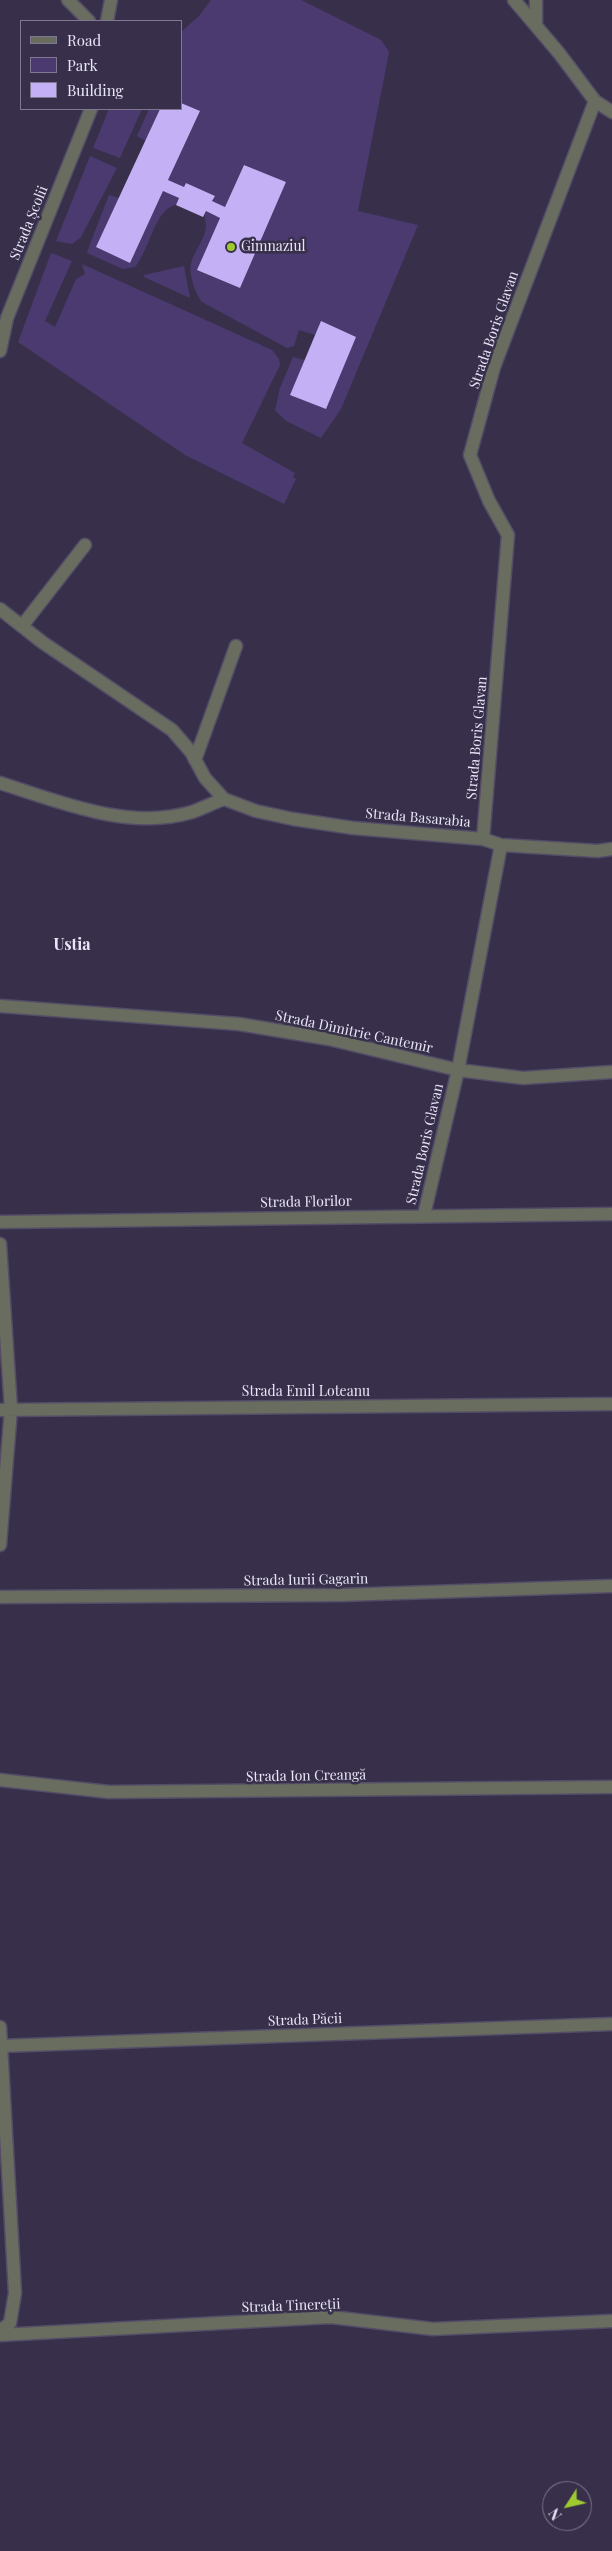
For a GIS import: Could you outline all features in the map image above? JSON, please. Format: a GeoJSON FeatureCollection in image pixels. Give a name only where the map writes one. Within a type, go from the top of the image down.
{"type":"FeatureCollection","features":[{"type":"Feature","properties":{"kind":"street"},"geometry":{"type":"LineString","coordinates":[[68,0],[89,20]]}},
{"type":"Feature","properties":{"kind":"street"},"geometry":{"type":"LineString","coordinates":[[107,20],[111,0]]}},
{"type":"Feature","properties":{"kind":"street"},"geometry":{"type":"LineString","coordinates":[[514,0],[536,24],[595,101],[612,112]]}},
{"type":"Feature","properties":{"kind":"street"},"geometry":{"type":"LineString","coordinates":[[536,0],[536,24]]}},
{"type":"Feature","properties":{"kind":"street","name":"Strada Boris Glavan"},"geometry":{"type":"LineString","coordinates":[[483,839],[508,535],[489,501],[470,455],[494,367],[595,101]]}},
{"type":"Feature","properties":{"kind":"street","name":"Strada Școlii"},"geometry":{"type":"LineString","coordinates":[[0,351],[7,318],[92,110]]}},
{"type":"Feature","properties":{"kind":"street"},"geometry":{"type":"LineString","coordinates":[[22,626],[84,545]]}},
{"type":"Feature","properties":{"kind":"street","name":"Strada Basarabia"},"geometry":{"type":"LineString","coordinates":[[0,608],[65,658],[172,730],[195,760],[205,778],[224,799],[256,811],[293,819],[354,828],[483,839],[501,845],[598,851],[612,849]]}},
{"type":"Feature","properties":{"kind":"street"},"geometry":{"type":"LineString","coordinates":[[195,760],[236,646]]}},
{"type":"Feature","properties":{"kind":"street"},"geometry":{"type":"LineString","coordinates":[[0,783],[78,807],[116,816],[156,817],[190,812],[224,799]]}},
{"type":"Feature","properties":{"kind":"street","name":"Strada Boris Glavan"},"geometry":{"type":"LineString","coordinates":[[424,1215],[458,1070],[501,845]]}},
{"type":"Feature","properties":{"kind":"street","name":"Strada Dimitrie Cantemir"},"geometry":{"type":"LineString","coordinates":[[0,1006],[239,1024],[329,1039],[458,1070],[523,1078],[612,1072]]}},
{"type":"Feature","properties":{"kind":"street","name":"Strada Florilor"},"geometry":{"type":"LineString","coordinates":[[0,1222],[612,1214]]}},
{"type":"Feature","properties":{"kind":"street"},"geometry":{"type":"LineString","coordinates":[[0,1244],[5,1410],[0,1544]]}},
{"type":"Feature","properties":{"kind":"street","name":"Strada Emil Loteanu"},"geometry":{"type":"LineString","coordinates":[[5,1410],[612,1404]]}},
{"type":"Feature","properties":{"kind":"street","name":"Strada Iurii Gagarin"},"geometry":{"type":"LineString","coordinates":[[0,1597],[341,1595],[612,1586]]}},
{"type":"Feature","properties":{"kind":"street","name":"Strada Ion Creangă"},"geometry":{"type":"LineString","coordinates":[[0,1780],[109,1792],[612,1787]]}},
{"type":"Feature","properties":{"kind":"street","name":"Strada Păcii"},"geometry":{"type":"LineString","coordinates":[[1,2046],[612,2024]]}},
{"type":"Feature","properties":{"kind":"street"},"geometry":{"type":"LineString","coordinates":[[0,2026],[15,2293],[10,2323],[0,2331]]}},
{"type":"Feature","properties":{"kind":"street","name":"Strada Tinereții"},"geometry":{"type":"LineString","coordinates":[[0,2335],[331,2317],[433,2328],[612,2321]]}},
{"type":"Feature","properties":{"kind":"green space"},"geometry":{"type":"Polygon","coordinates":[[[211,0],[301,0],[381,40],[389,52],[358,211],[418,225],[341,409],[321,438],[286,421],[275,410],[280,388],[293,357],[305,360],[315,335],[299,330],[294,346],[287,348],[202,302],[192,282],[190,270],[205,231],[206,211],[220,218],[198,270],[240,288],[286,182],[244,165],[225,207],[212,201],[214,196],[186,183],[184,187],[168,180],[200,112],[182,103],[182,31],[199,16],[211,0]]]}},
{"type":"Feature","properties":{"kind":"green space"},"geometry":{"type":"Polygon","coordinates":[[[109,110],[142,110],[120,158],[93,148],[109,110]]]}},
{"type":"Feature","properties":{"kind":"green space"},"geometry":{"type":"Polygon","coordinates":[[[149,110],[160,110],[146,141],[137,136],[149,110]]]}},
{"type":"Feature","properties":{"kind":"green space"},"geometry":{"type":"Polygon","coordinates":[[[90,156],[117,168],[81,237],[72,244],[56,241],[90,156]]]}},
{"type":"Feature","properties":{"kind":"green space"},"geometry":{"type":"Polygon","coordinates":[[[163,191],[179,198],[176,205],[169,208],[157,222],[135,267],[123,269],[87,252],[109,195],[119,198],[130,263],[163,191]]]}},
{"type":"Feature","properties":{"kind":"green space"},"geometry":{"type":"Polygon","coordinates":[[[51,253],[72,261],[45,321],[55,327],[76,279],[85,274],[82,264],[272,350],[279,359],[280,365],[242,443],[295,473],[293,477],[296,479],[284,504],[185,455],[18,342],[51,253]]]}},
{"type":"Feature","properties":{"kind":"green space"},"geometry":{"type":"Polygon","coordinates":[[[184,266],[190,298],[144,277],[144,275],[184,266]]]}},
{"type":"Feature","properties":{"kind":"building"},"geometry":{"type":"Polygon","coordinates":[[[182,103],[200,111],[168,180],[184,187],[186,183],[215,196],[212,201],[225,207],[244,165],[286,182],[240,288],[197,270],[220,218],[206,211],[203,217],[176,205],[179,198],[163,191],[130,263],[96,247],[160,110],[182,110],[182,103]]]}},
{"type":"Feature","properties":{"kind":"building"},"geometry":{"type":"Polygon","coordinates":[[[321,321],[356,337],[326,409],[290,395],[321,321]]]}},
{"type":"Feature","properties":{"kind":"place","name":"Gimnaziul"},"geometry":{"type":"Point","coordinates":[231,247]}},
{"type":"Feature","properties":{"kind":"district","name":"Ustia"},"geometry":{"type":"Point","coordinates":[72,945]}}]}
